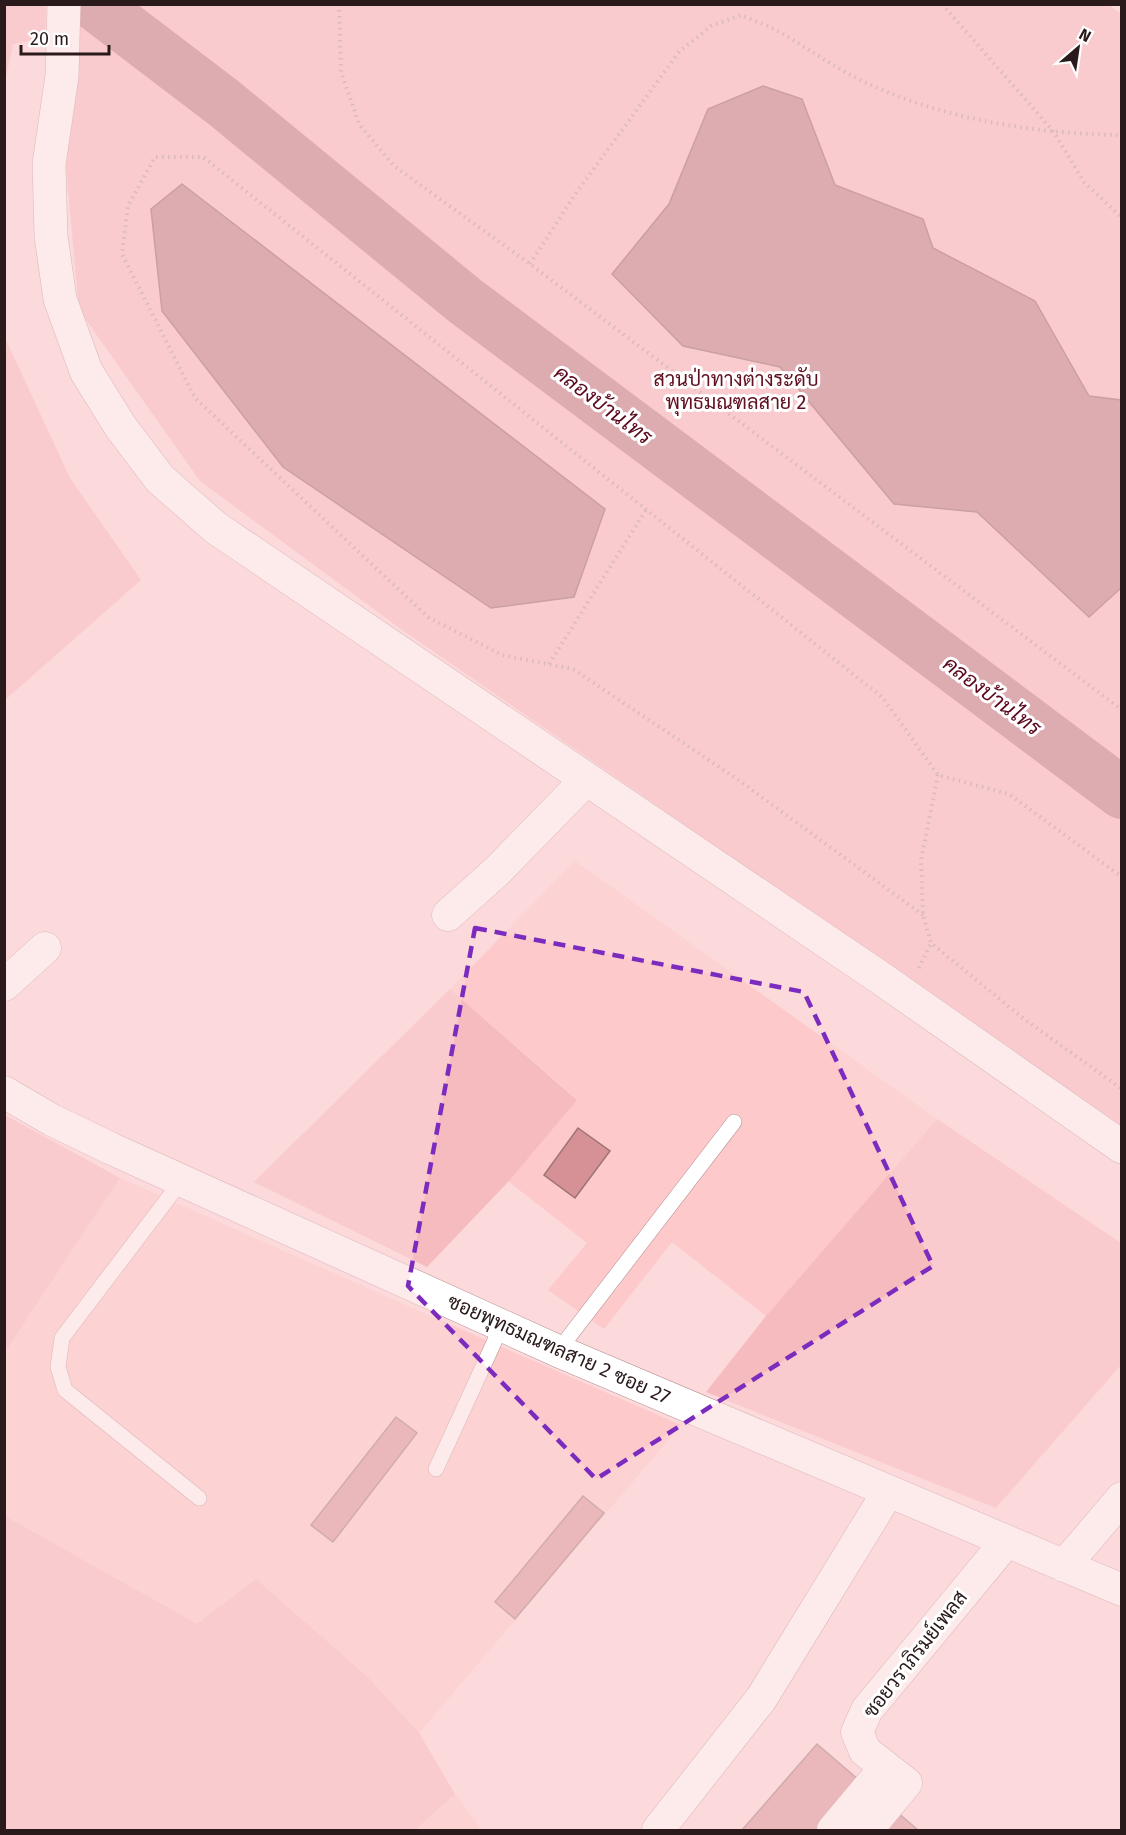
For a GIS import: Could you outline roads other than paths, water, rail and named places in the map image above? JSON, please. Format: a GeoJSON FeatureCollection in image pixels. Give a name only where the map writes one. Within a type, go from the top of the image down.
{"type":"FeatureCollection","features":[{"type":"Feature","properties":{"kind":"main road"},"geometry":{"type":"LineString","coordinates":[[64,4],[62,76],[49,164],[51,236],[60,299],[86,370],[120,426],[160,479],[216,528],[890,985],[1122,1147]]}},
{"type":"Feature","properties":{"kind":"street"},"geometry":{"type":"LineString","coordinates":[[448,915],[496,871],[586,780]]}},
{"type":"Feature","properties":{"kind":"street"},"geometry":{"type":"LineString","coordinates":[[4,985],[45,948]]}},
{"type":"Feature","properties":{"kind":"street","name":"ซอยพุทธมณฑลสาย 2 ซอย 27"},"geometry":{"type":"LineString","coordinates":[[4,1092],[52,1120],[558,1351],[1122,1590]]}},
{"type":"Feature","properties":{"kind":"street"},"geometry":{"type":"LineString","coordinates":[[658,1830],[761,1699],[888,1492]]}},
{"type":"Feature","properties":{"kind":"street"},"geometry":{"type":"LineString","coordinates":[[1064,1566],[1122,1498]]}},
{"type":"Feature","properties":{"kind":"street","name":"ซอยวราภิรมย์เพลส"},"geometry":{"type":"LineString","coordinates":[[867,1830],[906,1784],[866,1751],[857,1732],[867,1710],[1006,1542]]}},
{"type":"Feature","properties":{"kind":"street"},"geometry":{"type":"LineString","coordinates":[[833,1830],[885,1768]]}},
{"type":"Feature","properties":{"kind":"lane"},"geometry":{"type":"LineString","coordinates":[[558,1351],[734,1122]]}},
{"type":"Feature","properties":{"kind":"lane"},"geometry":{"type":"LineString","coordinates":[[182,1180],[62,1338],[58,1367],[65,1390],[199,1498]]}},
{"type":"Feature","properties":{"kind":"lane"},"geometry":{"type":"LineString","coordinates":[[436,1469],[501,1325]]}},
{"type":"Feature","properties":{"kind":"waterway","name":"คลองบ้านไทร"},"geometry":{"type":"LineString","coordinates":[[94,4],[224,103],[464,300],[1122,793]]}},
{"type":"Feature","properties":{"kind":"park label","name":"สวนป่าทางต่างระดับ พุทธมณฑลสาย 2"},"geometry":{"type":"Point","coordinates":[736,390]}}]}
